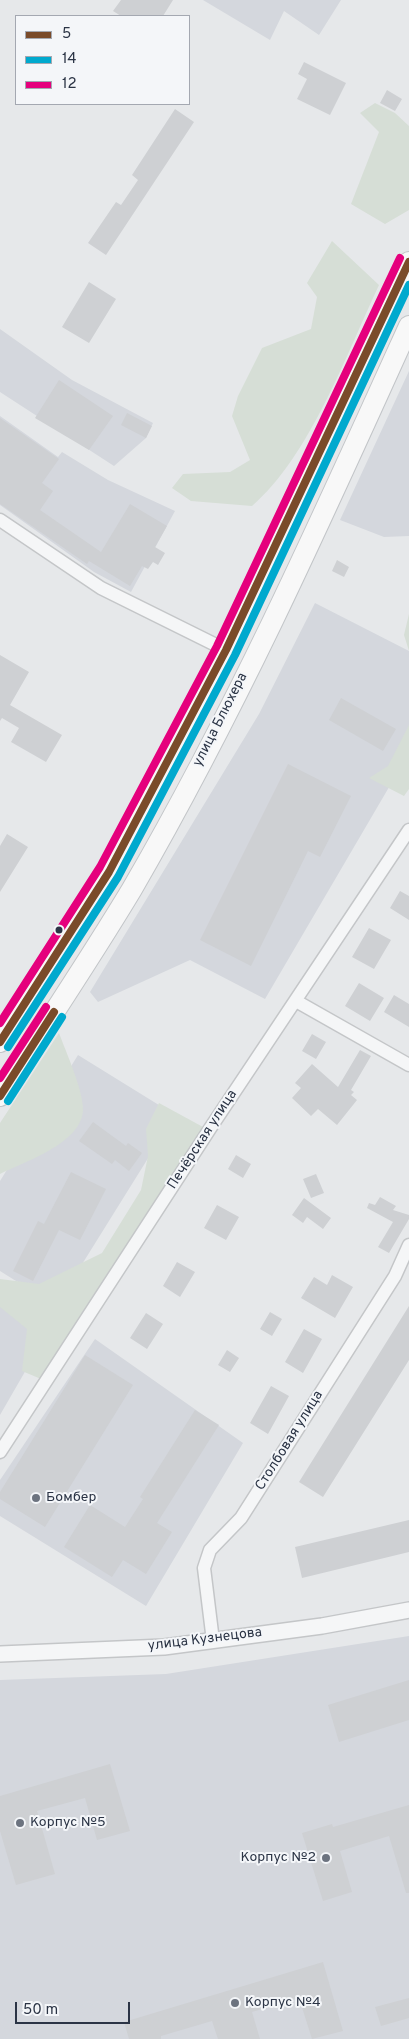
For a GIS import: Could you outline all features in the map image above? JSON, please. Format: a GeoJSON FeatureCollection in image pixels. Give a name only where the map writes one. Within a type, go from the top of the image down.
{"type":"FeatureCollection","features":[{"type":"Feature","properties":{"kind":"main road","name":"улица Блюхера"},"geometry":{"type":"LineString","coordinates":[[0,1042],[109,872],[226,650],[409,262]]}},
{"type":"Feature","properties":{"kind":"main road","name":"улица Блюхера"},"geometry":{"type":"LineString","coordinates":[[0,1096],[132,888],[221,723],[311,541],[409,326]]}},
{"type":"Feature","properties":{"kind":"street"},"geometry":{"type":"LineString","coordinates":[[0,520],[101,588],[226,650]]}},
{"type":"Feature","properties":{"kind":"street","name":"Печёрская улица"},"geometry":{"type":"LineString","coordinates":[[0,1452],[211,1127],[409,830]]}},
{"type":"Feature","properties":{"kind":"street"},"geometry":{"type":"LineString","coordinates":[[296,1001],[409,1065]]}},
{"type":"Feature","properties":{"kind":"street","name":"Столбовая улица"},"geometry":{"type":"LineString","coordinates":[[213,1641],[204,1568],[210,1550],[241,1518],[395,1276],[409,1245]]}},
{"type":"Feature","properties":{"kind":"street","name":"улица Кузнецова"},"geometry":{"type":"LineString","coordinates":[[0,1654],[164,1647],[322,1626],[409,1610]]}},
{"type":"Feature","properties":{"kind":"shaded area"},"geometry":{"type":"Polygon","coordinates":[[[203,0],[341,0],[319,35],[284,11],[270,40],[203,0]]]}},
{"type":"Feature","properties":{"kind":"shaded area"},"geometry":{"type":"Polygon","coordinates":[[[375,103],[395,113],[409,126],[409,210],[385,224],[351,204],[379,132],[360,113],[375,103]]]}},
{"type":"Feature","properties":{"kind":"shaded area"},"geometry":{"type":"Polygon","coordinates":[[[332,241],[379,285],[340,373],[309,433],[273,485],[252,506],[191,501],[172,488],[183,474],[230,472],[250,460],[232,416],[238,396],[262,348],[311,329],[317,297],[307,283],[332,241]]]}},
{"type":"Feature","properties":{"kind":"shaded area"},"geometry":{"type":"Polygon","coordinates":[[[0,329],[72,380],[153,423],[146,438],[114,466],[0,392],[0,329]]]}},
{"type":"Feature","properties":{"kind":"shaded area"},"geometry":{"type":"Polygon","coordinates":[[[409,371],[409,536],[384,537],[340,520],[409,371]]]}},
{"type":"Feature","properties":{"kind":"shaded area"},"geometry":{"type":"Polygon","coordinates":[[[0,416],[58,457],[62,452],[108,480],[175,511],[131,592],[94,572],[0,505],[0,416]]]}},
{"type":"Feature","properties":{"kind":"shaded area"},"geometry":{"type":"Polygon","coordinates":[[[315,603],[409,651],[409,753],[265,999],[190,960],[98,1002],[90,992],[259,714],[315,603]]]}},
{"type":"Feature","properties":{"kind":"shaded area"},"geometry":{"type":"Polygon","coordinates":[[[409,614],[409,651],[404,635],[409,614]]]}},
{"type":"Feature","properties":{"kind":"shaded area"},"geometry":{"type":"Polygon","coordinates":[[[409,725],[409,789],[404,796],[369,778],[388,766],[409,725]]]}},
{"type":"Feature","properties":{"kind":"shaded area"},"geometry":{"type":"Polygon","coordinates":[[[59,1033],[81,1093],[83,1111],[80,1123],[62,1142],[50,1150],[0,1174],[0,1123],[59,1033]]]}},
{"type":"Feature","properties":{"kind":"shaded area"},"geometry":{"type":"Polygon","coordinates":[[[78,1055],[175,1115],[56,1306],[0,1271],[0,1181],[78,1055]]]}},
{"type":"Feature","properties":{"kind":"shaded area"},"geometry":{"type":"Polygon","coordinates":[[[159,1103],[203,1127],[41,1379],[22,1371],[27,1329],[0,1307],[0,1279],[39,1284],[102,1253],[141,1190],[148,1156],[146,1129],[159,1103]]]}},
{"type":"Feature","properties":{"kind":"shaded area"},"geometry":{"type":"Polygon","coordinates":[[[0,1306],[45,1337],[0,1415],[0,1306]]]}},
{"type":"Feature","properties":{"kind":"shaded area"},"geometry":{"type":"Polygon","coordinates":[[[95,1339],[243,1443],[146,1606],[0,1516],[0,1480],[95,1339]]]}},
{"type":"Feature","properties":{"kind":"shaded area"},"geometry":{"type":"Polygon","coordinates":[[[409,1636],[409,2039],[0,2039],[0,1680],[166,1674],[409,1636]]]}},
{"type":"Feature","properties":{"kind":"building"},"geometry":{"type":"Polygon","coordinates":[[[121,0],[173,0],[164,15],[119,15],[113,11],[121,0]]]}},
{"type":"Feature","properties":{"kind":"building"},"geometry":{"type":"Polygon","coordinates":[[[304,62],[346,83],[330,115],[297,99],[307,79],[298,74],[304,62]]]}},
{"type":"Feature","properties":{"kind":"building"},"geometry":{"type":"Polygon","coordinates":[[[387,90],[402,99],[395,111],[380,103],[387,90]]]}},
{"type":"Feature","properties":{"kind":"building"},"geometry":{"type":"Polygon","coordinates":[[[175,109],[194,122],[106,255],[88,243],[116,202],[121,205],[138,180],[132,175],[175,109]]]}},
{"type":"Feature","properties":{"kind":"building"},"geometry":{"type":"Polygon","coordinates":[[[89,282],[116,299],[89,343],[62,327],[89,282]]]}},
{"type":"Feature","properties":{"kind":"building"},"geometry":{"type":"Polygon","coordinates":[[[59,380],[113,416],[89,450],[35,418],[59,380]]]}},
{"type":"Feature","properties":{"kind":"building"},"geometry":{"type":"Polygon","coordinates":[[[127,413],[152,426],[146,438],[121,425],[127,413]]]}},
{"type":"Feature","properties":{"kind":"building"},"geometry":{"type":"Polygon","coordinates":[[[0,418],[59,459],[42,483],[53,491],[40,510],[101,552],[130,504],[167,526],[155,547],[165,553],[158,565],[153,562],[148,569],[142,566],[130,586],[89,561],[87,564],[0,504],[0,418]]]}},
{"type":"Feature","properties":{"kind":"building"},"geometry":{"type":"Polygon","coordinates":[[[337,560],[349,567],[344,577],[332,571],[337,560]]]}},
{"type":"Feature","properties":{"kind":"building"},"geometry":{"type":"Polygon","coordinates":[[[0,655],[29,672],[10,705],[62,735],[46,762],[11,742],[19,728],[2,718],[0,721],[0,655]]]}},
{"type":"Feature","properties":{"kind":"building"},"geometry":{"type":"Polygon","coordinates":[[[341,698],[396,729],[383,751],[329,720],[341,698]]]}},
{"type":"Feature","properties":{"kind":"building"},"geometry":{"type":"Polygon","coordinates":[[[288,764],[351,796],[320,857],[308,851],[251,966],[200,940],[288,764]]]}},
{"type":"Feature","properties":{"kind":"building"},"geometry":{"type":"Polygon","coordinates":[[[7,834],[28,847],[0,892],[0,846],[7,834]]]}},
{"type":"Feature","properties":{"kind":"building"},"geometry":{"type":"Polygon","coordinates":[[[400,891],[409,896],[409,920],[390,908],[400,891]]]}},
{"type":"Feature","properties":{"kind":"building"},"geometry":{"type":"Polygon","coordinates":[[[369,928],[391,940],[374,969],[352,957],[369,928]]]}},
{"type":"Feature","properties":{"kind":"building"},"geometry":{"type":"Polygon","coordinates":[[[359,983],[384,998],[370,1021],[345,1006],[359,983]]]}},
{"type":"Feature","properties":{"kind":"building"},"geometry":{"type":"Polygon","coordinates":[[[394,995],[409,1004],[409,1027],[384,1012],[394,995]]]}},
{"type":"Feature","properties":{"kind":"building"},"geometry":{"type":"Polygon","coordinates":[[[312,1034],[326,1042],[316,1059],[302,1051],[312,1034]]]}},
{"type":"Feature","properties":{"kind":"building"},"geometry":{"type":"Polygon","coordinates":[[[360,1050],[371,1056],[351,1090],[354,1092],[351,1095],[357,1100],[337,1125],[318,1109],[311,1116],[292,1098],[301,1088],[295,1083],[312,1064],[338,1087],[360,1050]]]}},
{"type":"Feature","properties":{"kind":"building"},"geometry":{"type":"Polygon","coordinates":[[[93,1122],[126,1146],[128,1143],[142,1153],[129,1171],[115,1160],[112,1164],[79,1141],[93,1122]]]}},
{"type":"Feature","properties":{"kind":"building"},"geometry":{"type":"Polygon","coordinates":[[[236,1155],[251,1164],[243,1178],[228,1169],[236,1155]]]}},
{"type":"Feature","properties":{"kind":"building"},"geometry":{"type":"Polygon","coordinates":[[[71,1172],[106,1189],[80,1240],[59,1230],[33,1281],[13,1271],[38,1221],[44,1224],[71,1172]]]}},
{"type":"Feature","properties":{"kind":"building"},"geometry":{"type":"Polygon","coordinates":[[[316,1174],[324,1193],[311,1198],[303,1179],[316,1174]]]}},
{"type":"Feature","properties":{"kind":"building"},"geometry":{"type":"Polygon","coordinates":[[[380,1197],[396,1206],[393,1210],[409,1215],[409,1219],[389,1253],[378,1247],[393,1222],[367,1208],[369,1203],[375,1205],[380,1197]]]}},
{"type":"Feature","properties":{"kind":"building"},"geometry":{"type":"Polygon","coordinates":[[[304,1198],[331,1218],[323,1229],[307,1217],[303,1223],[292,1215],[304,1198]]]}},
{"type":"Feature","properties":{"kind":"building"},"geometry":{"type":"Polygon","coordinates":[[[217,1205],[239,1217],[226,1240],[204,1228],[217,1205]]]}},
{"type":"Feature","properties":{"kind":"building"},"geometry":{"type":"Polygon","coordinates":[[[177,1262],[195,1272],[180,1297],[163,1286],[177,1262]]]}},
{"type":"Feature","properties":{"kind":"building"},"geometry":{"type":"Polygon","coordinates":[[[332,1275],[353,1287],[335,1318],[301,1298],[314,1277],[327,1285],[332,1275]]]}},
{"type":"Feature","properties":{"kind":"building"},"geometry":{"type":"Polygon","coordinates":[[[409,1306],[409,1360],[323,1497],[299,1482],[409,1306]]]}},
{"type":"Feature","properties":{"kind":"building"},"geometry":{"type":"Polygon","coordinates":[[[270,1312],[282,1319],[272,1336],[260,1329],[270,1312]]]}},
{"type":"Feature","properties":{"kind":"building"},"geometry":{"type":"Polygon","coordinates":[[[146,1313],[163,1324],[147,1349],[130,1338],[146,1313]]]}},
{"type":"Feature","properties":{"kind":"building"},"geometry":{"type":"Polygon","coordinates":[[[304,1329],[322,1339],[303,1373],[285,1362],[304,1329]]]}},
{"type":"Feature","properties":{"kind":"building"},"geometry":{"type":"Polygon","coordinates":[[[227,1350],[239,1358],[230,1372],[218,1365],[227,1350]]]}},
{"type":"Feature","properties":{"kind":"building"},"geometry":{"type":"Polygon","coordinates":[[[85,1355],[133,1385],[45,1527],[0,1499],[0,1492],[85,1355]]]}},
{"type":"Feature","properties":{"kind":"building"},"geometry":{"type":"Polygon","coordinates":[[[271,1386],[289,1396],[268,1434],[250,1423],[271,1386]]]}},
{"type":"Feature","properties":{"kind":"building"},"geometry":{"type":"Polygon","coordinates":[[[195,1410],[219,1425],[157,1523],[172,1532],[146,1574],[123,1560],[112,1577],[64,1547],[90,1505],[125,1527],[143,1499],[140,1497],[195,1410]]]}},
{"type":"Feature","properties":{"kind":"building"},"geometry":{"type":"Polygon","coordinates":[[[409,1520],[409,1552],[302,1578],[295,1547],[409,1520]]]}},
{"type":"Feature","properties":{"kind":"building"},"geometry":{"type":"Polygon","coordinates":[[[409,1680],[409,1720],[339,1742],[328,1705],[409,1680]]]}},
{"type":"Feature","properties":{"kind":"building","name":"Корпус №5"},"geometry":{"type":"Polygon","coordinates":[[[110,1764],[130,1831],[97,1840],[85,1798],[37,1811],[55,1874],[16,1885],[0,1831],[0,1796],[110,1764]]]}},
{"type":"Feature","properties":{"kind":"building","name":"Корпус №2"},"geometry":{"type":"Polygon","coordinates":[[[409,1805],[409,1893],[406,1893],[389,1836],[340,1851],[352,1892],[323,1901],[302,1833],[332,1824],[333,1827],[409,1805]]]}},
{"type":"Feature","properties":{"kind":"building","name":"Корпус №4"},"geometry":{"type":"Polygon","coordinates":[[[323,1962],[343,2031],[312,2039],[299,1998],[252,2012],[260,2039],[218,2039],[212,2021],[161,2036],[161,2039],[129,2039],[124,2022],[323,1962]]]}},
{"type":"Feature","properties":{"kind":"building"},"geometry":{"type":"Polygon","coordinates":[[[409,1998],[409,2018],[381,2026],[375,2007],[409,1998]]]}},
{"type":"Feature","properties":{"kind":"transit line","name":"12"},"geometry":{"type":"LineString","coordinates":[[0,1023],[100,867],[217,646],[400,258]]}},
{"type":"Feature","properties":{"kind":"transit line","name":"5"},"geometry":{"type":"LineString","coordinates":[[0,1042],[109,872],[226,650],[409,262]]}},
{"type":"Feature","properties":{"kind":"transit line","name":"14"},"geometry":{"type":"LineString","coordinates":[[8,1047],[118,877],[235,655],[409,285]]}},
{"type":"Feature","properties":{"kind":"transit line","name":"12"},"geometry":{"type":"LineString","coordinates":[[0,1078],[46,1007]]}},
{"type":"Feature","properties":{"kind":"transit line","name":"5"},"geometry":{"type":"LineString","coordinates":[[0,1096],[54,1012]]}},
{"type":"Feature","properties":{"kind":"transit line","name":"14"},"geometry":{"type":"LineString","coordinates":[[8,1101],[62,1017]]}},
{"type":"Feature","properties":{"kind":"place","name":"Бомбер"},"geometry":{"type":"Point","coordinates":[36,1498]}},
{"type":"Feature","properties":{"kind":"place","name":"Корпус №5"},"geometry":{"type":"Point","coordinates":[20,1823]}},
{"type":"Feature","properties":{"kind":"place","name":"Корпус №2"},"geometry":{"type":"Point","coordinates":[326,1858]}},
{"type":"Feature","properties":{"kind":"place","name":"Корпус №4"},"geometry":{"type":"Point","coordinates":[235,2003]}}]}
